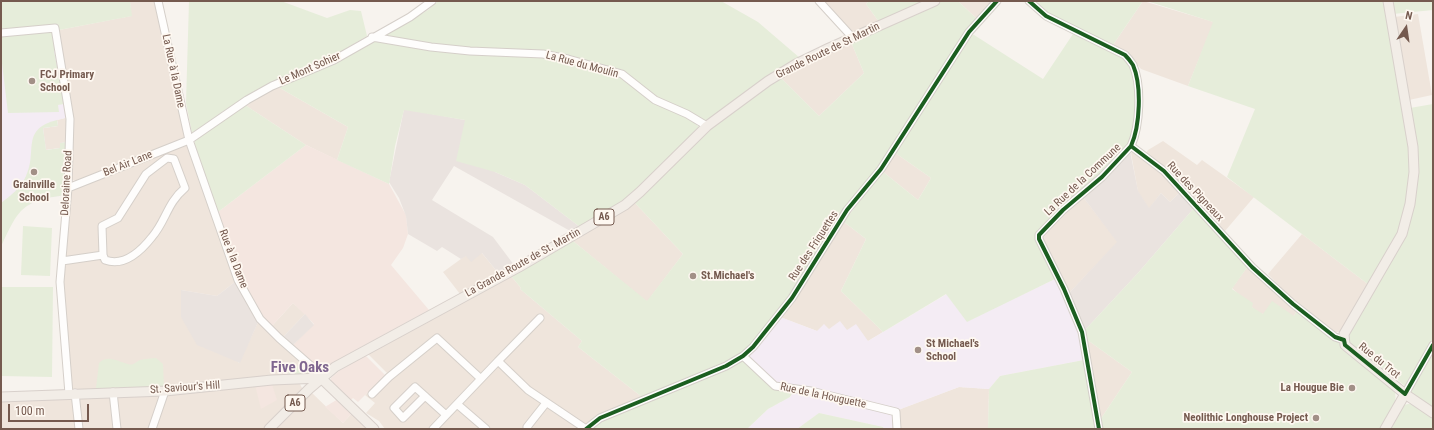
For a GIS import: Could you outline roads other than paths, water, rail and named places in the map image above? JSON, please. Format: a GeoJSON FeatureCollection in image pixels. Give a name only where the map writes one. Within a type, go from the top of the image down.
{"type":"FeatureCollection","features":[{"type":"Feature","properties":{"kind":"main road","name":"Grande Route de St Martin"},"geometry":{"type":"LineString","coordinates":[[707,126],[768,81],[796,64],[852,37],[935,1]]}},
{"type":"Feature","properties":{"kind":"main road","name":"Rue du Trot"},"geometry":{"type":"LineString","coordinates":[[1388,1],[1413,146],[1414,172],[1410,204],[1407,222],[1402,234],[1344,334],[1344,340],[1345,345],[1405,394],[1433,413]]}},
{"type":"Feature","properties":{"kind":"main road","name":"La Grande Route de St. Martin"},"geometry":{"type":"LineString","coordinates":[[321,378],[334,367],[519,267],[625,205],[707,126]]}},
{"type":"Feature","properties":{"kind":"main road","name":"St. Saviour's Hill"},"geometry":{"type":"LineString","coordinates":[[1,397],[166,391],[302,378],[321,378]]}},
{"type":"Feature","properties":{"kind":"main road"},"geometry":{"type":"LineString","coordinates":[[302,378],[309,382],[309,389]]}},
{"type":"Feature","properties":{"kind":"main road","name":"A6"},"geometry":{"type":"LineString","coordinates":[[269,429],[321,378]]}},
{"type":"Feature","properties":{"kind":"main road"},"geometry":{"type":"LineString","coordinates":[[321,378],[374,429]]}},
{"type":"Feature","properties":{"kind":"main road"},"geometry":{"type":"LineString","coordinates":[[1385,429],[1405,394]]}},
{"type":"Feature","properties":{"kind":"street","name":"La Rue à la Dame"},"geometry":{"type":"LineString","coordinates":[[158,1],[189,140]]}},
{"type":"Feature","properties":{"kind":"street","name":"Le Mont Sohier"},"geometry":{"type":"LineString","coordinates":[[189,140],[221,117],[260,93],[303,72],[334,60],[372,37],[410,17],[432,1]]}},
{"type":"Feature","properties":{"kind":"street"},"geometry":{"type":"LineString","coordinates":[[819,1],[852,37]]}},
{"type":"Feature","properties":{"kind":"street","name":"Rue des Friquettes"},"geometry":{"type":"LineString","coordinates":[[586,429],[600,418],[726,366],[743,356],[753,347],[792,298],[847,210],[881,169],[969,32],[997,1]]}},
{"type":"Feature","properties":{"kind":"street"},"geometry":{"type":"LineString","coordinates":[[1029,1],[1046,16],[1125,55],[1133,65],[1139,115],[1137,133],[1132,146]]}},
{"type":"Feature","properties":{"kind":"street","name":"Deloraine Road"},"geometry":{"type":"LineString","coordinates":[[1,33],[56,28],[70,119],[68,188],[60,282],[72,394],[79,429]]}},
{"type":"Feature","properties":{"kind":"street","name":"La Rue du Moulin"},"geometry":{"type":"LineString","coordinates":[[372,37],[432,47],[470,51],[543,54],[568,59],[622,74],[655,100],[687,114],[707,126]]}},
{"type":"Feature","properties":{"kind":"street","name":"Bel Air Lane"},"geometry":{"type":"LineString","coordinates":[[68,188],[189,140]]}},
{"type":"Feature","properties":{"kind":"street","name":"Rue à la Dame"},"geometry":{"type":"LineString","coordinates":[[189,140],[238,280],[260,319],[278,338],[319,373],[321,378]]}},
{"type":"Feature","properties":{"kind":"street","name":"Rue des Pigneaux"},"geometry":{"type":"LineString","coordinates":[[1132,146],[1164,171],[1252,267],[1305,313],[1336,337],[1344,340]]}},
{"type":"Feature","properties":{"kind":"street","name":"La Rue de la Commune"},"geometry":{"type":"LineString","coordinates":[[1099,429],[1082,332],[1064,289],[1039,239],[1039,236],[1063,210],[1102,177],[1132,146]]}},
{"type":"Feature","properties":{"kind":"street"},"geometry":{"type":"LineString","coordinates":[[167,158],[174,159],[185,188],[170,203],[152,237],[127,260],[112,262],[105,260],[103,255],[102,226],[118,218],[146,174],[167,158]]}},
{"type":"Feature","properties":{"kind":"street"},"geometry":{"type":"LineString","coordinates":[[62,261],[103,255]]}},
{"type":"Feature","properties":{"kind":"street"},"geometry":{"type":"LineString","coordinates":[[433,429],[445,414],[457,404],[480,378],[540,318]]}},
{"type":"Feature","properties":{"kind":"street"},"geometry":{"type":"LineString","coordinates":[[372,394],[389,377],[437,338],[480,378]]}},
{"type":"Feature","properties":{"kind":"street"},"geometry":{"type":"LineString","coordinates":[[1405,394],[1433,345]]}},
{"type":"Feature","properties":{"kind":"street","name":"Rue de la Houguette"},"geometry":{"type":"LineString","coordinates":[[743,356],[775,386],[811,391],[896,412],[896,429]]}},
{"type":"Feature","properties":{"kind":"street"},"geometry":{"type":"LineString","coordinates":[[498,361],[528,390],[586,429]]}},
{"type":"Feature","properties":{"kind":"street"},"geometry":{"type":"LineString","coordinates":[[152,429],[166,391]]}},
{"type":"Feature","properties":{"kind":"street"},"geometry":{"type":"LineString","coordinates":[[113,392],[117,429]]}},
{"type":"Feature","properties":{"kind":"street"},"geometry":{"type":"LineString","coordinates":[[425,396],[445,414]]}},
{"type":"Feature","properties":{"kind":"street"},"geometry":{"type":"LineString","coordinates":[[528,429],[527,427],[546,403]]}},
{"type":"Feature","properties":{"kind":"street"},"geometry":{"type":"LineString","coordinates":[[457,404],[486,429]]}},
{"type":"Feature","properties":{"kind":"place","name":"FCJ Primary School"},"geometry":{"type":"Point","coordinates":[32,81]}},
{"type":"Feature","properties":{"kind":"place","name":"Grainville School"},"geometry":{"type":"Point","coordinates":[34,172]}},
{"type":"Feature","properties":{"kind":"place","name":"St.Michael's"},"geometry":{"type":"Point","coordinates":[693,276]}},
{"type":"Feature","properties":{"kind":"place","name":"St Michael's School"},"geometry":{"type":"Point","coordinates":[918,350]}},
{"type":"Feature","properties":{"kind":"place","name":"La Hougue Bie"},"geometry":{"type":"Point","coordinates":[1352,388]}},
{"type":"Feature","properties":{"kind":"place","name":"Neolithic Longhouse Project"},"geometry":{"type":"Point","coordinates":[1316,418]}},
{"type":"Feature","properties":{"kind":"district","name":"Five Oaks"},"geometry":{"type":"Point","coordinates":[300,368]}}]}
